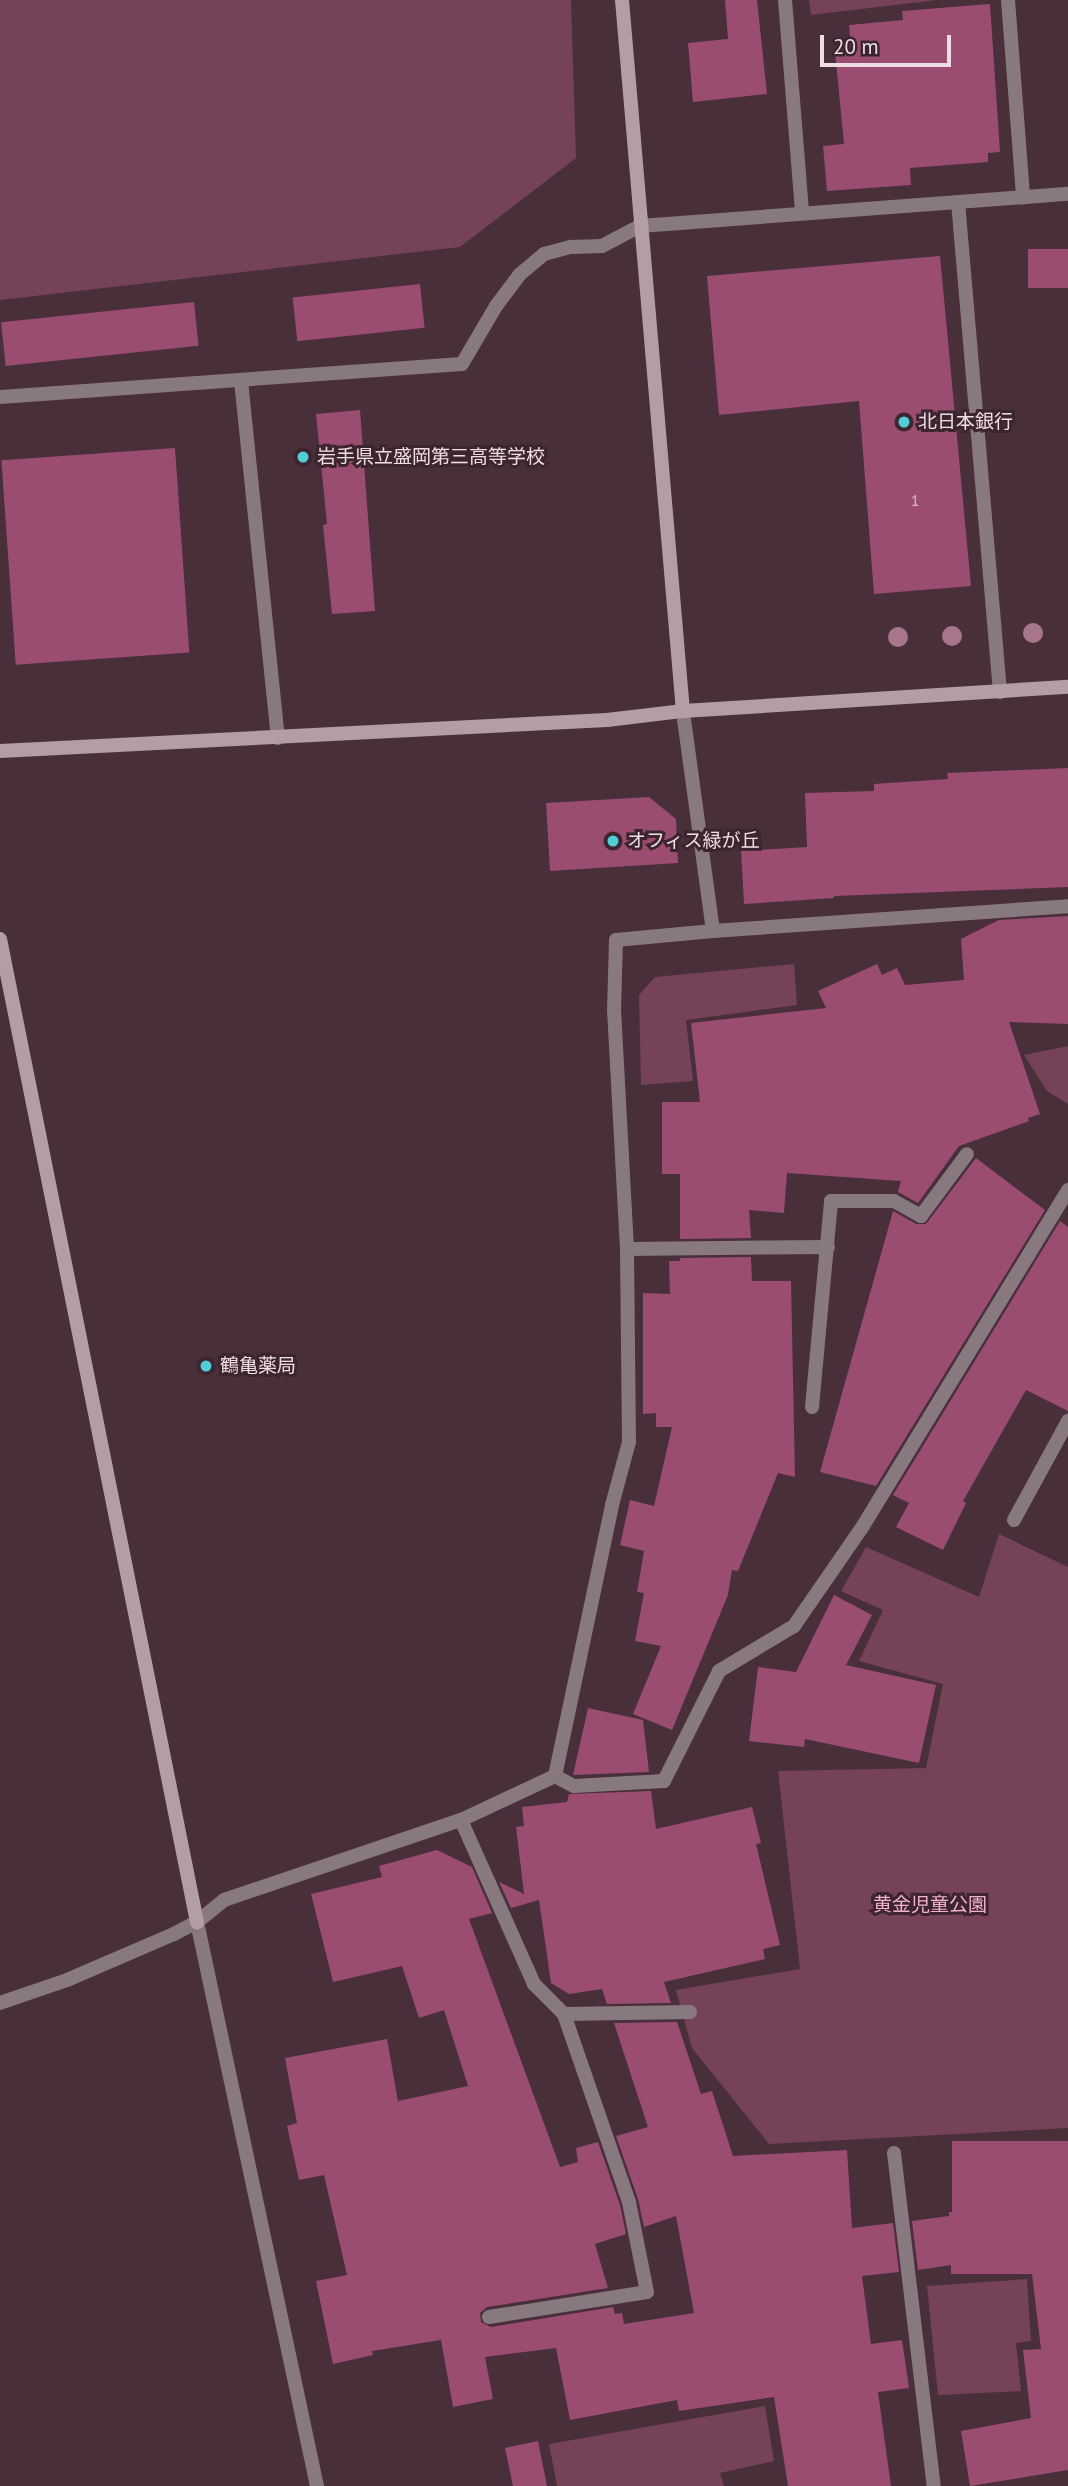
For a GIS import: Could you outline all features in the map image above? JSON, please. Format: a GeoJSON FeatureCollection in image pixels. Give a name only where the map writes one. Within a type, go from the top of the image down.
{"type":"FeatureCollection","features":[{"type":"Feature","properties":{"kind":"street"},"geometry":{"type":"LineString","coordinates":[[622,0],[683,710],[713,931]]}},
{"type":"Feature","properties":{"kind":"street"},"geometry":{"type":"LineString","coordinates":[[785,0],[802,212]]}},
{"type":"Feature","properties":{"kind":"street"},"geometry":{"type":"LineString","coordinates":[[1008,0],[1023,197]]}},
{"type":"Feature","properties":{"kind":"street"},"geometry":{"type":"LineString","coordinates":[[0,397],[463,364],[496,306],[519,275],[544,254],[571,247],[602,246],[640,226],[1068,194]]}},
{"type":"Feature","properties":{"kind":"street"},"geometry":{"type":"LineString","coordinates":[[958,202],[1000,692]]}},
{"type":"Feature","properties":{"kind":"street"},"geometry":{"type":"LineString","coordinates":[[241,381],[278,738]]}},
{"type":"Feature","properties":{"kind":"street"},"geometry":{"type":"LineString","coordinates":[[0,751],[607,720],[683,710],[1068,687]]}},
{"type":"Feature","properties":{"kind":"street"},"geometry":{"type":"LineString","coordinates":[[555,1776],[612,1505],[628,1442],[627,1249],[614,1011],[616,940],[1068,905]]}},
{"type":"Feature","properties":{"kind":"street"},"geometry":{"type":"LineString","coordinates":[[0,939],[197,1922],[317,2486]]}},
{"type":"Feature","properties":{"kind":"street"},"geometry":{"type":"LineString","coordinates":[[812,1407],[831,1201],[894,1201],[921,1216],[967,1154]]}},
{"type":"Feature","properties":{"kind":"street"},"geometry":{"type":"LineString","coordinates":[[555,1776],[574,1786],[664,1781],[719,1671],[794,1626],[863,1526],[1068,1190]]}},
{"type":"Feature","properties":{"kind":"street"},"geometry":{"type":"LineString","coordinates":[[627,1249],[828,1247]]}},
{"type":"Feature","properties":{"kind":"street"},"geometry":{"type":"LineString","coordinates":[[1014,1520],[1068,1421]]}},
{"type":"Feature","properties":{"kind":"street"},"geometry":{"type":"LineString","coordinates":[[0,2003],[67,1980],[197,1922],[224,1900],[461,1820],[555,1776]]}},
{"type":"Feature","properties":{"kind":"street"},"geometry":{"type":"LineString","coordinates":[[461,1820],[534,1984],[564,2014],[629,2202],[647,2292],[489,2317]]}},
{"type":"Feature","properties":{"kind":"street"},"geometry":{"type":"LineString","coordinates":[[564,2014],[690,2012]]}},
{"type":"Feature","properties":{"kind":"street"},"geometry":{"type":"LineString","coordinates":[[894,2153],[934,2486]]}},
{"type":"Feature","properties":{"kind":"green space"},"geometry":{"type":"Polygon","coordinates":[[[0,0],[571,0],[576,158],[460,247],[0,300],[0,0]]]}},
{"type":"Feature","properties":{"kind":"green space"},"geometry":{"type":"Polygon","coordinates":[[[809,0],[937,0],[811,15],[809,0]]]}},
{"type":"Feature","properties":{"kind":"green space"},"geometry":{"type":"Polygon","coordinates":[[[794,964],[797,1005],[686,1020],[693,1081],[641,1085],[639,995],[655,977],[794,964]]]}},
{"type":"Feature","properties":{"kind":"green space"},"geometry":{"type":"Polygon","coordinates":[[[1068,1046],[1068,1104],[1047,1091],[1024,1055],[1068,1046]]]}},
{"type":"Feature","properties":{"kind":"green space","name":"黄金児童公園"},"geometry":{"type":"Polygon","coordinates":[[[999,1534],[1068,1567],[1068,2128],[769,2144],[692,2048],[676,1990],[800,1969],[778,1771],[926,1768],[943,1684],[859,1661],[883,1610],[841,1591],[866,1547],[979,1597],[999,1534]]]}},
{"type":"Feature","properties":{"kind":"green space"},"geometry":{"type":"Polygon","coordinates":[[[1027,2279],[1031,2341],[1016,2343],[1021,2391],[938,2395],[927,2286],[1027,2279]]]}},
{"type":"Feature","properties":{"kind":"green space"},"geometry":{"type":"Polygon","coordinates":[[[765,2406],[774,2461],[720,2473],[724,2486],[557,2486],[549,2444],[765,2406]]]}},
{"type":"Feature","properties":{"kind":"building"},"geometry":{"type":"Polygon","coordinates":[[[725,0],[757,0],[767,94],[693,102],[688,43],[728,39],[725,0]]]}},
{"type":"Feature","properties":{"kind":"building"},"geometry":{"type":"Polygon","coordinates":[[[990,4],[1000,152],[988,153],[988,162],[910,168],[911,185],[827,191],[823,146],[844,144],[835,52],[851,50],[849,25],[903,20],[902,11],[990,4]]]}},
{"type":"Feature","properties":{"kind":"building"},"geometry":{"type":"Polygon","coordinates":[[[1028,249],[1068,249],[1068,288],[1028,288],[1028,249]]]}},
{"type":"Feature","properties":{"kind":"building"},"geometry":{"type":"Polygon","coordinates":[[[940,256],[971,586],[874,594],[859,401],[719,415],[707,276],[940,256]]]}},
{"type":"Feature","properties":{"kind":"building"},"geometry":{"type":"Polygon","coordinates":[[[420,284],[425,328],[297,341],[293,297],[420,284]]]}},
{"type":"Feature","properties":{"kind":"building"},"geometry":{"type":"Polygon","coordinates":[[[194,302],[199,346],[6,366],[1,322],[194,302]]]}},
{"type":"Feature","properties":{"kind":"building"},"geometry":{"type":"Polygon","coordinates":[[[360,410],[375,611],[332,614],[323,525],[327,524],[316,414],[360,410]]]}},
{"type":"Feature","properties":{"kind":"building"},"geometry":{"type":"Polygon","coordinates":[[[175,448],[189,653],[16,665],[1,460],[175,448]]]}},
{"type":"Feature","properties":{"kind":"building"},"geometry":{"type":"Polygon","coordinates":[[[1068,768],[1068,887],[834,896],[744,904],[741,851],[807,847],[805,793],[874,791],[874,784],[948,779],[947,773],[1068,768]]]}},
{"type":"Feature","properties":{"kind":"building","name":"オフィス緑が丘"},"geometry":{"type":"Polygon","coordinates":[[[649,797],[676,819],[678,863],[550,871],[546,803],[649,797]]]}},
{"type":"Feature","properties":{"kind":"building"},"geometry":{"type":"Polygon","coordinates":[[[1068,916],[1068,1024],[1009,1022],[1040,1114],[1028,1118],[1029,1121],[959,1146],[918,1203],[898,1192],[901,1181],[787,1173],[784,1213],[749,1210],[751,1238],[680,1239],[680,1174],[662,1174],[662,1102],[700,1102],[691,1023],[826,1008],[818,991],[877,964],[882,975],[897,968],[905,985],[964,980],[961,939],[999,920],[1068,916]]]}},
{"type":"Feature","properties":{"kind":"building"},"geometry":{"type":"Polygon","coordinates":[[[976,1158],[1045,1210],[876,1486],[820,1472],[893,1211],[916,1224],[926,1224],[976,1158]]]}},
{"type":"Feature","properties":{"kind":"building"},"geometry":{"type":"Polygon","coordinates":[[[1060,1221],[1068,1227],[1068,1411],[1026,1390],[963,1501],[966,1503],[943,1550],[896,1527],[909,1503],[893,1495],[1060,1221]]]}},
{"type":"Feature","properties":{"kind":"building"},"geometry":{"type":"Polygon","coordinates":[[[751,1257],[752,1281],[791,1281],[795,1477],[778,1473],[738,1571],[732,1570],[728,1595],[672,1730],[633,1714],[661,1646],[635,1641],[644,1593],[637,1592],[644,1551],[620,1545],[630,1500],[654,1506],[672,1427],[656,1427],[656,1413],[643,1414],[643,1293],[670,1294],[669,1261],[680,1261],[680,1258],[751,1257]]]}},
{"type":"Feature","properties":{"kind":"building"},"geometry":{"type":"Polygon","coordinates":[[[834,1595],[872,1615],[846,1665],[936,1685],[919,1763],[805,1739],[804,1747],[749,1741],[758,1667],[796,1672],[834,1595]]]}},
{"type":"Feature","properties":{"kind":"building"},"geometry":{"type":"Polygon","coordinates":[[[588,1708],[643,1720],[649,1772],[573,1775],[588,1708]]]}},
{"type":"Feature","properties":{"kind":"building"},"geometry":{"type":"Polygon","coordinates":[[[651,1791],[656,1829],[752,1807],[761,1843],[756,1844],[780,1945],[763,1949],[765,1959],[664,1982],[671,2003],[607,2004],[602,1989],[569,1994],[551,1983],[539,1900],[511,1908],[499,1882],[524,1894],[516,1827],[524,1826],[522,1807],[567,1802],[569,1794],[651,1791]]]}},
{"type":"Feature","properties":{"kind":"building"},"geometry":{"type":"Polygon","coordinates":[[[437,1850],[472,1867],[492,1913],[469,1919],[560,2167],[578,2162],[576,2148],[598,2142],[620,2205],[626,2234],[595,2244],[608,2288],[487,2307],[480,2313],[481,2322],[491,2327],[613,2307],[615,2314],[622,2313],[624,2324],[694,2313],[676,2216],[644,2227],[638,2199],[616,2136],[648,2127],[614,2023],[677,2022],[701,2094],[712,2091],[733,2156],[847,2150],[852,2228],[893,2223],[899,2272],[862,2276],[871,2344],[902,2340],[909,2388],[878,2392],[891,2486],[788,2486],[774,2397],[679,2411],[677,2400],[570,2420],[556,2348],[485,2357],[493,2399],[453,2407],[441,2340],[372,2351],[373,2355],[333,2364],[316,2281],[347,2275],[324,2175],[299,2180],[287,2126],[297,2123],[285,2058],[387,2039],[398,2101],[468,2086],[444,2010],[419,2018],[402,1966],[333,1982],[311,1894],[382,1877],[379,1866],[437,1850]]]}},
{"type":"Feature","properties":{"kind":"building"},"geometry":{"type":"Polygon","coordinates":[[[952,2141],[1068,2141],[1068,2470],[970,2486],[961,2431],[1031,2418],[1023,2350],[1041,2349],[1032,2274],[951,2274],[951,2265],[918,2270],[912,2221],[949,2216],[949,2212],[952,2212],[952,2141]]]}},
{"type":"Feature","properties":{"kind":"building"},"geometry":{"type":"Polygon","coordinates":[[[538,2441],[547,2486],[513,2486],[505,2448],[538,2441]]]}},
{"type":"Feature","properties":{"kind":"place","name":"北日本銀行"},"geometry":{"type":"Point","coordinates":[904,422]}},
{"type":"Feature","properties":{"kind":"place","name":"岩手県立盛岡第三高等学校"},"geometry":{"type":"Point","coordinates":[303,457]}},
{"type":"Feature","properties":{"kind":"place","name":"オフィス緑が丘"},"geometry":{"type":"Point","coordinates":[613,841]}},
{"type":"Feature","properties":{"kind":"place","name":"鶴亀薬局"},"geometry":{"type":"Point","coordinates":[206,1366]}}]}
